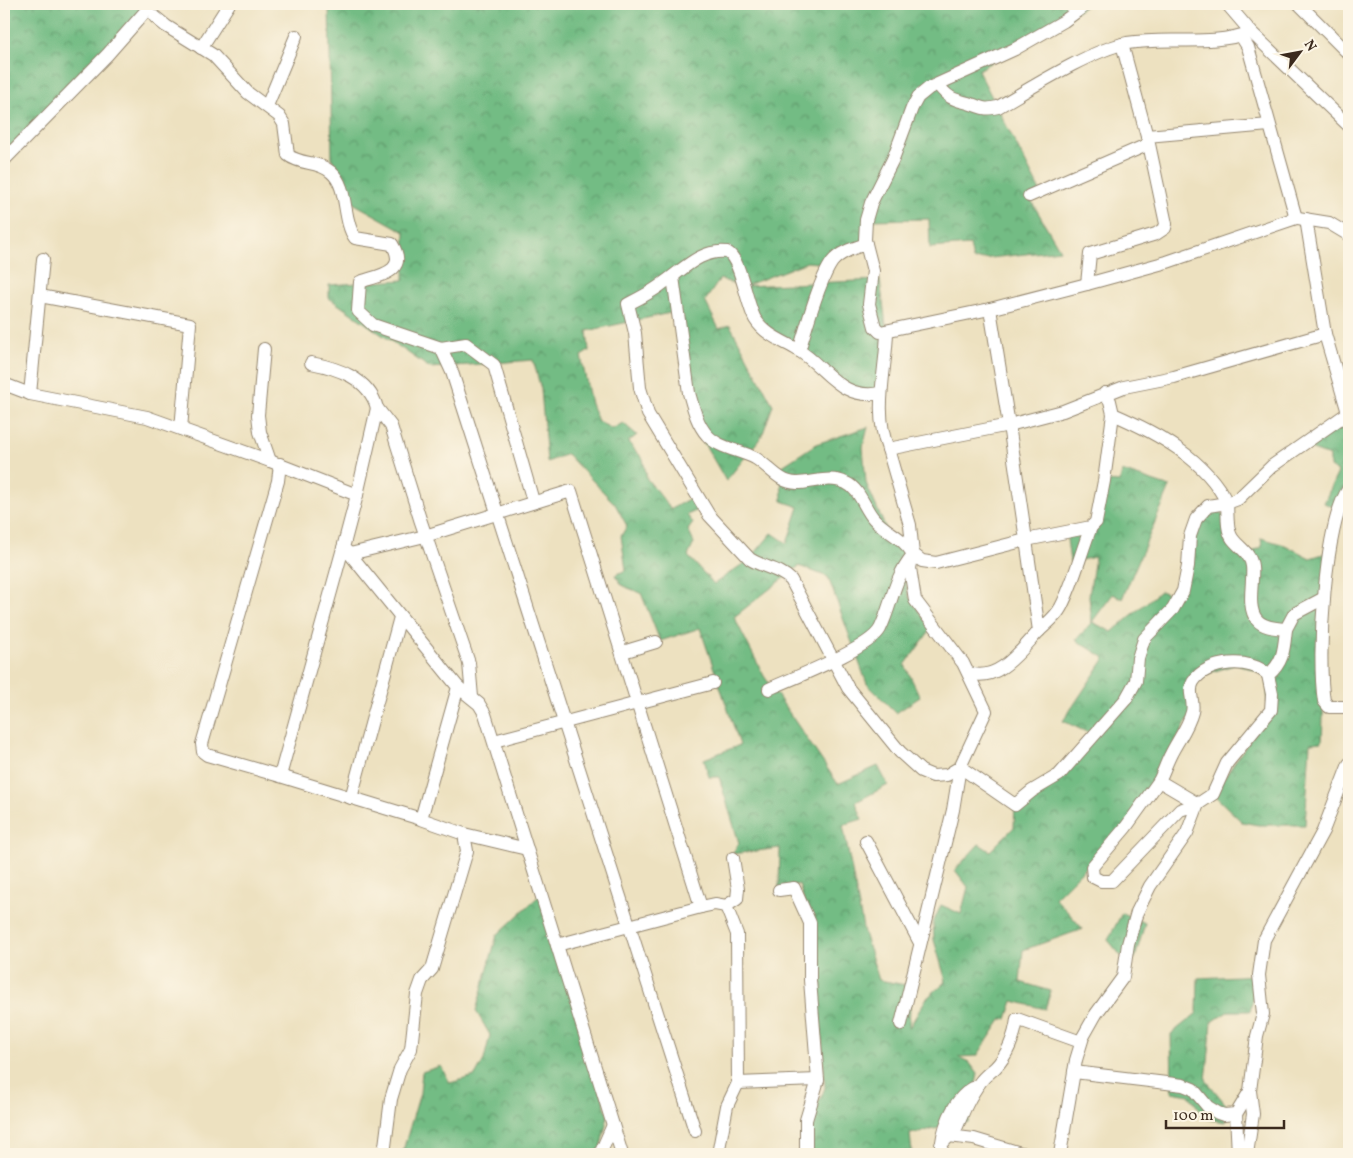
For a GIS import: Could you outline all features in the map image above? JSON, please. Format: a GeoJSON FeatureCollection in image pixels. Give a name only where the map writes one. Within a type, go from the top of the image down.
{"type":"FeatureCollection","features":[{"type":"Feature","properties":{"kind":"street"},"geometry":{"type":"LineString","coordinates":[[4,160],[118,43],[152,4]]}},
{"type":"Feature","properties":{"kind":"street"},"geometry":{"type":"LineString","coordinates":[[118,43],[128,42],[155,17],[162,4]]}},
{"type":"Feature","properties":{"kind":"street"},"geometry":{"type":"LineString","coordinates":[[202,48],[229,4]]}},
{"type":"Feature","properties":{"kind":"street"},"geometry":{"type":"LineString","coordinates":[[1087,4],[1064,21],[1015,49],[924,92],[912,108],[893,158],[871,203],[864,228],[873,272],[869,304],[873,322],[880,332],[990,309],[1087,284],[1167,262],[1301,218],[1329,224],[1348,237]]}},
{"type":"Feature","properties":{"kind":"street"},"geometry":{"type":"LineString","coordinates":[[1227,4],[1246,34],[1349,126]]}},
{"type":"Feature","properties":{"kind":"street"},"geometry":{"type":"LineString","coordinates":[[1299,4],[1349,54]]}},
{"type":"Feature","properties":{"kind":"street"},"geometry":{"type":"LineString","coordinates":[[155,17],[213,55],[248,93],[267,106],[284,124],[288,155],[293,159],[323,166],[334,174],[339,183],[355,238],[392,244],[397,253],[397,264],[392,271],[360,282],[358,311],[373,325],[441,348],[466,344],[494,365],[533,502]]}},
{"type":"Feature","properties":{"kind":"street"},"geometry":{"type":"LineString","coordinates":[[938,85],[948,97],[958,102],[972,104],[983,110],[998,108],[1079,62],[1122,44],[1197,42],[1246,34]]}},
{"type":"Feature","properties":{"kind":"street"},"geometry":{"type":"LineString","coordinates":[[960,767],[1015,806],[1032,791],[1059,776],[1133,689],[1138,658],[1144,640],[1173,609],[1183,591],[1188,566],[1190,536],[1196,518],[1208,506],[1238,499],[1272,466],[1349,415],[1325,334],[1301,218],[1269,125],[1246,34]]}},
{"type":"Feature","properties":{"kind":"street"},"geometry":{"type":"LineString","coordinates":[[267,106],[296,36]]}},
{"type":"Feature","properties":{"kind":"street"},"geometry":{"type":"LineString","coordinates":[[1087,284],[1090,254],[1156,234],[1165,228],[1166,218],[1148,140],[1122,44]]}},
{"type":"Feature","properties":{"kind":"street"},"geometry":{"type":"LineString","coordinates":[[1029,196],[1148,140],[1269,125]]}},
{"type":"Feature","properties":{"kind":"street"},"geometry":{"type":"LineString","coordinates":[[799,350],[818,293],[832,262],[847,250],[866,244]]}},
{"type":"Feature","properties":{"kind":"street"},"geometry":{"type":"LineString","coordinates":[[880,393],[872,395],[854,392],[827,375],[799,350],[771,335],[755,318],[731,254],[721,251],[705,254],[650,293],[628,304],[635,333],[640,388],[648,414],[699,500],[718,526],[750,559],[758,565],[776,569],[791,580],[848,688],[900,752],[916,766],[932,776],[947,774],[960,767]]}},
{"type":"Feature","properties":{"kind":"street"},"geometry":{"type":"LineString","coordinates":[[30,394],[43,260]]}},
{"type":"Feature","properties":{"kind":"street"},"geometry":{"type":"LineString","coordinates":[[673,277],[689,393],[693,408],[707,435],[716,442],[757,459],[788,482],[797,483],[823,480],[846,482],[854,488],[874,519],[890,533],[904,540],[913,554],[922,561],[936,563],[1026,540],[1091,527]]}},
{"type":"Feature","properties":{"kind":"street"},"geometry":{"type":"LineString","coordinates":[[40,296],[190,324],[181,429]]}},
{"type":"Feature","properties":{"kind":"street"},"geometry":{"type":"LineString","coordinates":[[990,309],[1039,631]]}},
{"type":"Feature","properties":{"kind":"street"},"geometry":{"type":"LineString","coordinates":[[887,332],[886,356],[880,393],[881,426],[910,525],[913,554],[910,568],[915,600],[955,651],[969,673],[986,711],[960,767],[953,810],[901,1024]]}},
{"type":"Feature","properties":{"kind":"street"},"geometry":{"type":"LineString","coordinates":[[888,449],[1009,425],[1063,410],[1124,387],[1174,377],[1325,334]]}},
{"type":"Feature","properties":{"kind":"street"},"geometry":{"type":"LineString","coordinates":[[441,348],[463,403],[695,1131]]}},
{"type":"Feature","properties":{"kind":"street"},"geometry":{"type":"LineString","coordinates":[[264,349],[258,415],[260,432],[275,463],[278,480],[202,744],[203,752],[207,755],[421,819],[464,834],[527,849]]}},
{"type":"Feature","properties":{"kind":"street"},"geometry":{"type":"LineString","coordinates":[[310,362],[332,367],[351,375],[361,382],[391,426],[425,536],[469,663],[472,697]]}},
{"type":"Feature","properties":{"kind":"street"},"geometry":{"type":"LineString","coordinates":[[4,384],[30,394],[147,417],[357,495]]}},
{"type":"Feature","properties":{"kind":"street"},"geometry":{"type":"LineString","coordinates":[[969,673],[975,675],[982,674],[1006,665],[1052,619],[1062,605],[1091,527],[1096,522],[1099,512],[1113,414],[1110,401],[1105,394]]}},
{"type":"Feature","properties":{"kind":"street"},"geometry":{"type":"LineString","coordinates":[[280,776],[346,551],[377,408]]}},
{"type":"Feature","properties":{"kind":"street"},"geometry":{"type":"LineString","coordinates":[[1113,414],[1142,427],[1190,457],[1215,483],[1227,503],[1229,531],[1232,538],[1248,554],[1252,564],[1254,614],[1261,624],[1286,629]]}},
{"type":"Feature","properties":{"kind":"street"},"geometry":{"type":"LineString","coordinates":[[1349,488],[1340,510],[1334,534],[1325,577],[1324,598],[1324,701],[1330,707],[1349,707]]}},
{"type":"Feature","properties":{"kind":"street"},"geometry":{"type":"LineString","coordinates":[[346,551],[425,536],[571,491],[623,652],[637,704],[701,907]]}},
{"type":"Feature","properties":{"kind":"street"},"geometry":{"type":"LineString","coordinates":[[346,551],[458,688],[472,697],[485,714],[622,1154]]}},
{"type":"Feature","properties":{"kind":"street"},"geometry":{"type":"LineString","coordinates":[[770,689],[833,660],[875,636],[884,618],[899,574],[913,554]]}},
{"type":"Feature","properties":{"kind":"street"},"geometry":{"type":"LineString","coordinates":[[1268,675],[1275,670],[1282,658],[1286,629],[1294,614],[1324,598]]}},
{"type":"Feature","properties":{"kind":"street"},"geometry":{"type":"LineString","coordinates":[[351,798],[400,617]]}},
{"type":"Feature","properties":{"kind":"street"},"geometry":{"type":"LineString","coordinates":[[623,652],[656,642]]}},
{"type":"Feature","properties":{"kind":"street"},"geometry":{"type":"LineString","coordinates":[[1223,664],[1248,666],[1265,671],[1268,675],[1272,694],[1270,710],[1227,762],[1212,794],[1198,804],[1180,810],[1118,877],[1107,882],[1093,877],[1092,867],[1126,827],[1159,781],[1192,713],[1190,690],[1197,677],[1210,666],[1223,664]]}},
{"type":"Feature","properties":{"kind":"street"},"geometry":{"type":"LineString","coordinates":[[494,741],[713,683]]}},
{"type":"Feature","properties":{"kind":"street"},"geometry":{"type":"LineString","coordinates":[[421,819],[458,688]]}},
{"type":"Feature","properties":{"kind":"street"},"geometry":{"type":"LineString","coordinates":[[1248,1154],[1253,1114],[1250,1091],[1263,1014],[1259,975],[1264,940],[1323,831],[1349,764]]}},
{"type":"Feature","properties":{"kind":"street"},"geometry":{"type":"LineString","coordinates":[[1159,781],[1198,804]]}},
{"type":"Feature","properties":{"kind":"street"},"geometry":{"type":"LineString","coordinates":[[1060,1154],[1081,1042],[1093,1018],[1123,977],[1128,944],[1137,912],[1153,881],[1187,833],[1198,804]]}},
{"type":"Feature","properties":{"kind":"street"},"geometry":{"type":"LineString","coordinates":[[384,1154],[392,1098],[400,1069],[411,1048],[417,994],[422,980],[432,969],[467,851],[464,834]]}},
{"type":"Feature","properties":{"kind":"street"},"geometry":{"type":"LineString","coordinates":[[866,842],[920,943]]}},
{"type":"Feature","properties":{"kind":"street"},"geometry":{"type":"LineString","coordinates":[[557,945],[701,907],[715,904],[726,906],[736,899],[738,889],[733,858]]}},
{"type":"Feature","properties":{"kind":"street"},"geometry":{"type":"LineString","coordinates":[[780,890],[794,888],[810,923],[810,980],[818,1080],[806,1120],[806,1154]]}},
{"type":"Feature","properties":{"kind":"street"},"geometry":{"type":"LineString","coordinates":[[718,1154],[727,1106],[738,1084],[737,934],[726,906]]}},
{"type":"Feature","properties":{"kind":"street"},"geometry":{"type":"LineString","coordinates":[[953,1136],[963,1109],[977,1086],[1003,1056],[1016,1031],[1017,1019],[1081,1042]]}},
{"type":"Feature","properties":{"kind":"street"},"geometry":{"type":"LineString","coordinates":[[1074,1072],[1183,1084],[1192,1089],[1208,1107],[1218,1113],[1224,1115],[1236,1114]]}},
{"type":"Feature","properties":{"kind":"street"},"geometry":{"type":"LineString","coordinates":[[738,1084],[818,1080]]}},
{"type":"Feature","properties":{"kind":"street"},"geometry":{"type":"LineString","coordinates":[[941,1150],[954,1107],[960,1097],[977,1086]]}},
{"type":"Feature","properties":{"kind":"street"},"geometry":{"type":"LineString","coordinates":[[1238,1154],[1236,1114],[1250,1091]]}},
{"type":"Feature","properties":{"kind":"street"},"geometry":{"type":"LineString","coordinates":[[600,1154],[613,1125]]}},
{"type":"Feature","properties":{"kind":"street"},"geometry":{"type":"LineString","coordinates":[[941,1150],[945,1138],[953,1136],[974,1139],[1024,1154]]}},
{"type":"Feature","properties":{"kind":"green space"},"geometry":{"type":"Polygon","coordinates":[[[4,4],[147,4],[117,40],[4,152],[4,4]]]}},
{"type":"Feature","properties":{"kind":"green space"},"geometry":{"type":"Polygon","coordinates":[[[329,4],[1089,4],[978,70],[1040,191],[1029,197],[1060,250],[973,260],[970,245],[930,248],[929,219],[866,220],[865,240],[831,264],[807,262],[745,286],[880,280],[887,332],[880,393],[864,395],[771,335],[743,287],[720,279],[705,301],[719,329],[730,325],[773,405],[762,436],[726,481],[704,443],[679,311],[587,331],[589,351],[581,356],[591,404],[598,421],[612,429],[623,423],[637,435],[628,442],[643,459],[647,479],[671,509],[692,497],[696,511],[687,515],[693,523],[688,530],[694,543],[688,556],[714,584],[750,559],[772,533],[787,543],[799,507],[782,501],[781,467],[816,444],[868,427],[863,447],[866,483],[890,538],[913,554],[903,570],[909,596],[931,629],[905,665],[920,697],[896,713],[867,684],[828,577],[799,566],[734,617],[764,676],[838,784],[878,766],[888,785],[856,802],[862,819],[843,825],[864,933],[879,980],[911,986],[909,1028],[926,999],[946,981],[934,940],[933,923],[941,905],[961,914],[968,887],[955,870],[979,844],[990,851],[1014,827],[1015,805],[1047,784],[1093,735],[1063,721],[1105,658],[1076,640],[1092,622],[1112,632],[1160,591],[1172,595],[1188,549],[1193,526],[1218,503],[1229,531],[1248,554],[1262,547],[1261,538],[1285,545],[1310,558],[1330,552],[1322,742],[1310,743],[1305,825],[1258,825],[1242,822],[1213,794],[1267,715],[1268,675],[1237,664],[1197,677],[1192,713],[1126,827],[1055,898],[1083,929],[1023,950],[1020,982],[1051,991],[1045,1009],[1013,1001],[1007,1019],[1001,1020],[977,1056],[958,1057],[969,1062],[978,1074],[968,1122],[910,1134],[912,1154],[812,1154],[812,1117],[825,1088],[822,1036],[810,923],[799,884],[779,890],[780,848],[732,854],[739,843],[719,777],[709,777],[704,759],[740,745],[700,628],[660,641],[641,593],[623,586],[615,575],[626,570],[621,536],[627,526],[615,504],[567,454],[547,462],[541,389],[533,360],[430,368],[329,298],[329,285],[404,280],[405,232],[353,203],[332,159],[329,4]]]}},
{"type":"Feature","properties":{"kind":"green space"},"geometry":{"type":"Polygon","coordinates":[[[1349,413],[1349,513],[1324,503],[1338,472],[1330,467],[1330,456],[1301,446],[1349,413]]]}},
{"type":"Feature","properties":{"kind":"green space"},"geometry":{"type":"Polygon","coordinates":[[[1122,471],[1170,487],[1122,599],[1113,594],[1092,622],[1089,596],[1095,557],[1070,562],[1066,532],[1091,527],[1104,481],[1120,482],[1122,471]]]}},
{"type":"Feature","properties":{"kind":"green space"},"geometry":{"type":"Polygon","coordinates":[[[541,894],[608,1116],[599,1154],[402,1154],[420,1093],[422,1072],[441,1066],[450,1083],[475,1076],[484,1060],[490,1035],[476,1011],[497,935],[541,894]]]}},
{"type":"Feature","properties":{"kind":"green space"},"geometry":{"type":"Polygon","coordinates":[[[1122,913],[1145,923],[1135,958],[1122,957],[1108,940],[1122,913]]]}},
{"type":"Feature","properties":{"kind":"green space"},"geometry":{"type":"Polygon","coordinates":[[[1259,975],[1250,1011],[1229,1011],[1212,1022],[1206,1080],[1227,1106],[1225,1122],[1206,1119],[1189,1095],[1172,1092],[1171,1034],[1197,1013],[1198,978],[1259,975]]]}}]}
